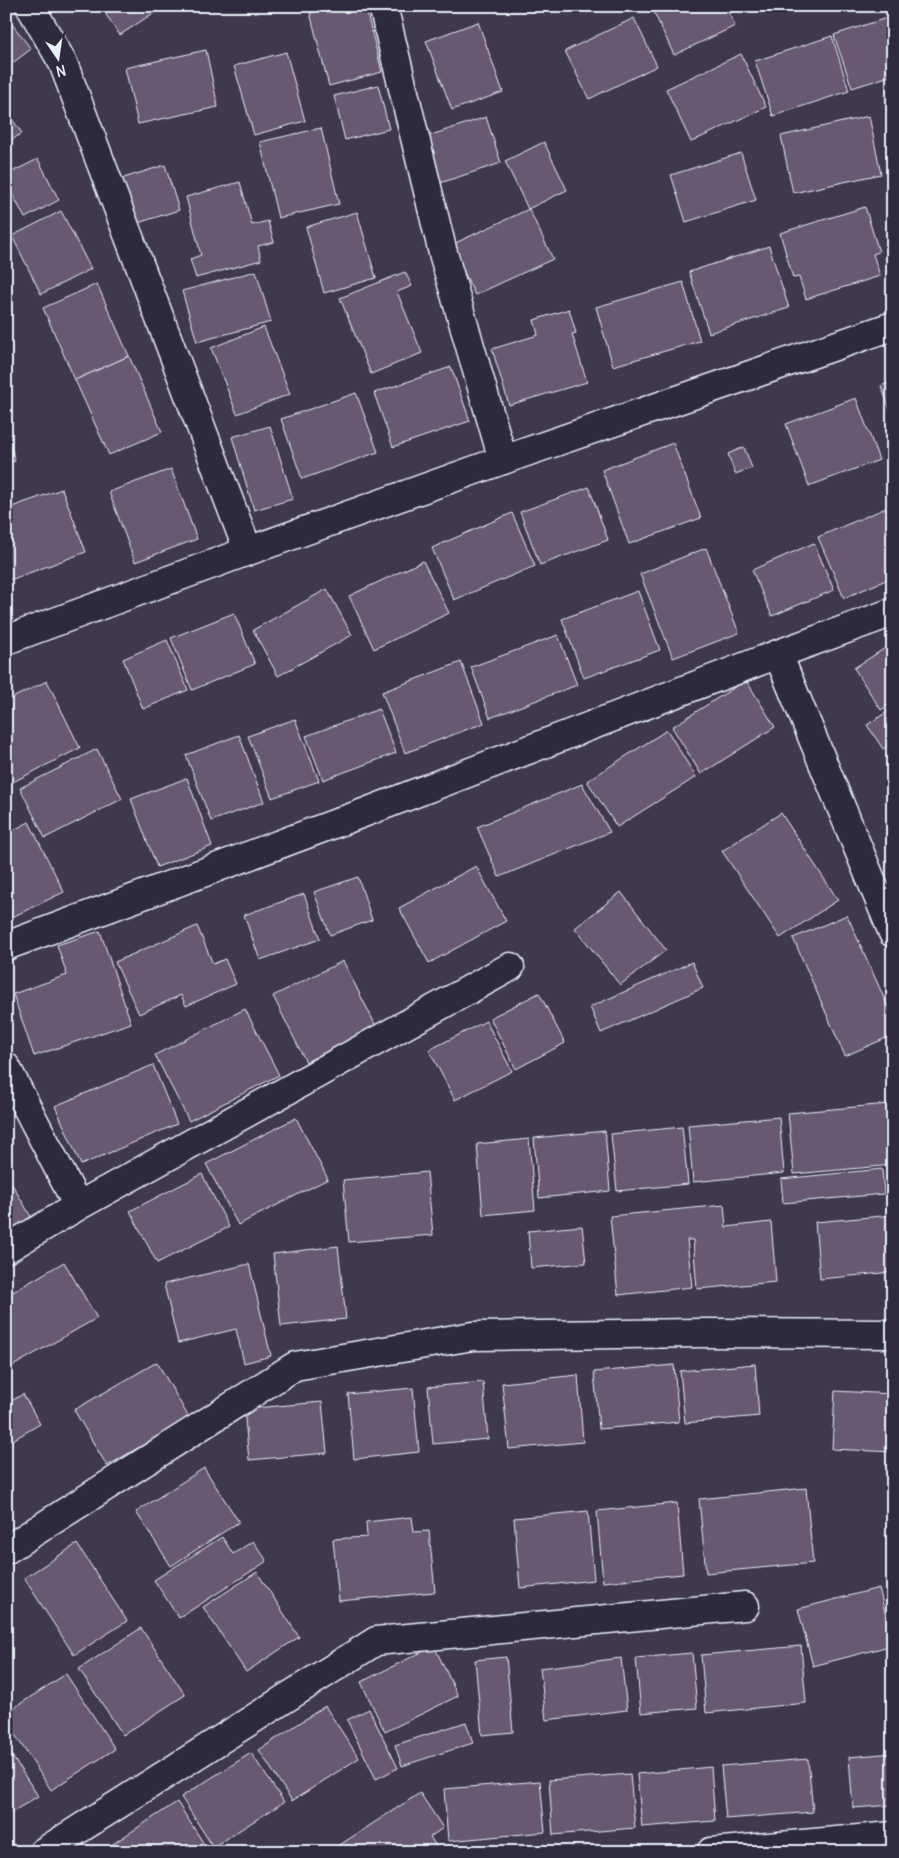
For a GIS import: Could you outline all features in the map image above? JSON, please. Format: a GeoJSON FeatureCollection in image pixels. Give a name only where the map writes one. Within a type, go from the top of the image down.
{"type":"FeatureCollection","features":[{"type":"Feature","properties":{"kind":"street"},"geometry":{"type":"LineString","coordinates":[[30,6],[63,62],[248,551]]}},
{"type":"Feature","properties":{"kind":"street"},"geometry":{"type":"LineString","coordinates":[[383,6],[443,253],[503,460]]}},
{"type":"Feature","properties":{"kind":"street"},"geometry":{"type":"LineString","coordinates":[[6,640],[503,460],[893,326]]}},
{"type":"Feature","properties":{"kind":"street"},"geometry":{"type":"LineString","coordinates":[[6,946],[893,612]]}},
{"type":"Feature","properties":{"kind":"street"},"geometry":{"type":"LineString","coordinates":[[778,654],[893,932]]}},
{"type":"Feature","properties":{"kind":"street"},"geometry":{"type":"LineString","coordinates":[[6,1249],[78,1206],[510,967]]}},
{"type":"Feature","properties":{"kind":"street"},"geometry":{"type":"LineString","coordinates":[[6,1066],[78,1206]]}},
{"type":"Feature","properties":{"kind":"street"},"geometry":{"type":"LineString","coordinates":[[6,1550],[295,1366],[473,1336],[701,1333],[893,1334]]}},
{"type":"Feature","properties":{"kind":"street"},"geometry":{"type":"LineString","coordinates":[[43,1852],[376,1641],[745,1606]]}},
{"type":"Feature","properties":{"kind":"street"},"geometry":{"type":"LineString","coordinates":[[711,1852],[893,1836]]}},
{"type":"Feature","properties":{"kind":"building"},"geometry":{"type":"Polygon","coordinates":[[[100,6],[164,6],[120,35],[100,6]]]}},
{"type":"Feature","properties":{"kind":"building"},"geometry":{"type":"Polygon","coordinates":[[[334,6],[365,6],[382,72],[329,86],[310,13],[334,6]]]}},
{"type":"Feature","properties":{"kind":"building"},"geometry":{"type":"Polygon","coordinates":[[[651,6],[726,6],[735,26],[674,55],[651,6]]]}},
{"type":"Feature","properties":{"kind":"building"},"geometry":{"type":"Polygon","coordinates":[[[6,16],[31,49],[6,68],[6,16]]]}},
{"type":"Feature","properties":{"kind":"building"},"geometry":{"type":"Polygon","coordinates":[[[893,16],[893,75],[852,88],[834,35],[893,16]]]}},
{"type":"Feature","properties":{"kind":"building"},"geometry":{"type":"Polygon","coordinates":[[[634,18],[657,66],[589,99],[565,51],[634,18]]]}},
{"type":"Feature","properties":{"kind":"building"},"geometry":{"type":"Polygon","coordinates":[[[478,22],[503,92],[452,110],[426,41],[478,22]]]}},
{"type":"Feature","properties":{"kind":"building"},"geometry":{"type":"Polygon","coordinates":[[[832,36],[849,91],[773,116],[755,61],[832,36]]]}},
{"type":"Feature","properties":{"kind":"building"},"geometry":{"type":"Polygon","coordinates":[[[206,50],[218,107],[138,124],[125,68],[206,50]]]}},
{"type":"Feature","properties":{"kind":"building"},"geometry":{"type":"Polygon","coordinates":[[[286,52],[305,121],[254,135],[234,66],[286,52]]]}},
{"type":"Feature","properties":{"kind":"building"},"geometry":{"type":"Polygon","coordinates":[[[741,54],[766,107],[691,142],[666,89],[741,54]]]}},
{"type":"Feature","properties":{"kind":"building"},"geometry":{"type":"Polygon","coordinates":[[[378,85],[389,129],[345,140],[334,96],[378,85]]]}},
{"type":"Feature","properties":{"kind":"building"},"geometry":{"type":"Polygon","coordinates":[[[6,111],[22,133],[6,144],[6,111]]]}},
{"type":"Feature","properties":{"kind":"building"},"geometry":{"type":"Polygon","coordinates":[[[869,116],[881,174],[793,193],[781,136],[869,116]]]}},
{"type":"Feature","properties":{"kind":"building"},"geometry":{"type":"Polygon","coordinates":[[[486,117],[501,163],[431,186],[416,140],[486,117]]]}},
{"type":"Feature","properties":{"kind":"building"},"geometry":{"type":"Polygon","coordinates":[[[321,128],[339,204],[278,218],[260,142],[321,128]]]}},
{"type":"Feature","properties":{"kind":"building"},"geometry":{"type":"Polygon","coordinates":[[[544,142],[567,190],[528,209],[505,161],[544,142]]]}},
{"type":"Feature","properties":{"kind":"building"},"geometry":{"type":"Polygon","coordinates":[[[741,153],[756,200],[686,222],[671,175],[741,153]]]}},
{"type":"Feature","properties":{"kind":"building"},"geometry":{"type":"Polygon","coordinates":[[[38,159],[59,200],[25,218],[6,182],[6,175],[38,159]]]}},
{"type":"Feature","properties":{"kind":"building"},"geometry":{"type":"Polygon","coordinates":[[[165,165],[179,210],[125,227],[111,182],[165,165]]]}},
{"type":"Feature","properties":{"kind":"building"},"geometry":{"type":"Polygon","coordinates":[[[240,182],[252,225],[268,221],[274,242],[258,246],[261,260],[196,278],[190,259],[201,255],[186,197],[240,182]]]}},
{"type":"Feature","properties":{"kind":"building"},"geometry":{"type":"Polygon","coordinates":[[[865,207],[879,252],[873,254],[880,276],[806,299],[799,277],[793,278],[780,233],[865,207]]]}},
{"type":"Feature","properties":{"kind":"building"},"geometry":{"type":"Polygon","coordinates":[[[529,209],[553,259],[475,295],[451,245],[529,209]]]}},
{"type":"Feature","properties":{"kind":"building"},"geometry":{"type":"Polygon","coordinates":[[[61,211],[91,269],[41,294],[12,236],[61,211]]]}},
{"type":"Feature","properties":{"kind":"building"},"geometry":{"type":"Polygon","coordinates":[[[357,212],[376,278],[324,293],[306,227],[357,212]]]}},
{"type":"Feature","properties":{"kind":"building"},"geometry":{"type":"Polygon","coordinates":[[[769,246],[789,308],[709,333],[689,272],[769,246]]]}},
{"type":"Feature","properties":{"kind":"building"},"geometry":{"type":"Polygon","coordinates":[[[256,271],[271,322],[197,342],[182,291],[256,271]]]}},
{"type":"Feature","properties":{"kind":"building"},"geometry":{"type":"Polygon","coordinates":[[[405,272],[412,286],[397,292],[422,353],[371,374],[340,298],[405,272]]]}},
{"type":"Feature","properties":{"kind":"building"},"geometry":{"type":"Polygon","coordinates":[[[683,282],[700,341],[613,366],[596,307],[683,282]]]}},
{"type":"Feature","properties":{"kind":"building"},"geometry":{"type":"Polygon","coordinates":[[[97,284],[129,356],[75,380],[43,308],[97,284]]]}},
{"type":"Feature","properties":{"kind":"building"},"geometry":{"type":"Polygon","coordinates":[[[569,309],[576,333],[572,334],[587,382],[509,405],[492,349],[538,335],[534,320],[569,309]]]}},
{"type":"Feature","properties":{"kind":"building"},"geometry":{"type":"Polygon","coordinates":[[[264,327],[290,394],[237,414],[211,348],[264,327]]]}},
{"type":"Feature","properties":{"kind":"building"},"geometry":{"type":"Polygon","coordinates":[[[129,356],[162,432],[109,455],[75,380],[129,356]]]}},
{"type":"Feature","properties":{"kind":"building"},"geometry":{"type":"Polygon","coordinates":[[[451,367],[470,421],[393,447],[374,393],[451,367]]]}},
{"type":"Feature","properties":{"kind":"building"},"geometry":{"type":"Polygon","coordinates":[[[893,381],[893,418],[881,386],[893,381]]]}},
{"type":"Feature","properties":{"kind":"building"},"geometry":{"type":"Polygon","coordinates":[[[356,393],[378,452],[302,479],[281,419],[356,393]]]}},
{"type":"Feature","properties":{"kind":"building"},"geometry":{"type":"Polygon","coordinates":[[[856,398],[879,460],[809,486],[786,424],[856,398]]]}},
{"type":"Feature","properties":{"kind":"building"},"geometry":{"type":"Polygon","coordinates":[[[270,426],[293,499],[254,510],[232,437],[270,426]]]}},
{"type":"Feature","properties":{"kind":"building"},"geometry":{"type":"Polygon","coordinates":[[[6,430],[15,461],[6,464],[6,430]]]}},
{"type":"Feature","properties":{"kind":"building"},"geometry":{"type":"Polygon","coordinates":[[[673,443],[701,518],[629,544],[602,470],[673,443]]]}},
{"type":"Feature","properties":{"kind":"building"},"geometry":{"type":"Polygon","coordinates":[[[744,447],[752,468],[735,474],[728,454],[744,447]]]}},
{"type":"Feature","properties":{"kind":"building"},"geometry":{"type":"Polygon","coordinates":[[[171,469],[197,539],[135,562],[109,492],[171,469]]]}},
{"type":"Feature","properties":{"kind":"building"},"geometry":{"type":"Polygon","coordinates":[[[589,487],[608,540],[540,565],[520,512],[589,487]]]}},
{"type":"Feature","properties":{"kind":"building"},"geometry":{"type":"Polygon","coordinates":[[[62,489],[86,552],[10,580],[6,570],[6,509],[62,489]]]}},
{"type":"Feature","properties":{"kind":"building"},"geometry":{"type":"Polygon","coordinates":[[[893,505],[893,577],[844,598],[818,537],[893,505]]]}},
{"type":"Feature","properties":{"kind":"building"},"geometry":{"type":"Polygon","coordinates":[[[512,513],[535,566],[454,600],[432,548],[512,513]]]}},
{"type":"Feature","properties":{"kind":"building"},"geometry":{"type":"Polygon","coordinates":[[[814,543],[834,590],[772,616],[752,570],[814,543]]]}},
{"type":"Feature","properties":{"kind":"building"},"geometry":{"type":"Polygon","coordinates":[[[706,548],[739,633],[673,658],[640,574],[706,548]]]}},
{"type":"Feature","properties":{"kind":"building"},"geometry":{"type":"Polygon","coordinates":[[[423,561],[449,613],[374,649],[349,596],[423,561]]]}},
{"type":"Feature","properties":{"kind":"building"},"geometry":{"type":"Polygon","coordinates":[[[327,589],[352,635],[278,676],[253,630],[327,589]]]}},
{"type":"Feature","properties":{"kind":"building"},"geometry":{"type":"Polygon","coordinates":[[[638,591],[660,650],[584,678],[562,619],[638,591]]]}},
{"type":"Feature","properties":{"kind":"building"},"geometry":{"type":"Polygon","coordinates":[[[234,613],[255,664],[192,690],[171,638],[234,613]]]}},
{"type":"Feature","properties":{"kind":"building"},"geometry":{"type":"Polygon","coordinates":[[[558,635],[577,685],[490,718],[471,667],[558,635]]]}},
{"type":"Feature","properties":{"kind":"building"},"geometry":{"type":"Polygon","coordinates":[[[167,640],[188,690],[143,709],[123,659],[167,640]]]}},
{"type":"Feature","properties":{"kind":"building"},"geometry":{"type":"Polygon","coordinates":[[[893,643],[893,702],[881,710],[854,668],[893,643]]]}},
{"type":"Feature","properties":{"kind":"building"},"geometry":{"type":"Polygon","coordinates":[[[461,662],[484,723],[405,753],[382,692],[461,662]]]}},
{"type":"Feature","properties":{"kind":"building"},"geometry":{"type":"Polygon","coordinates":[[[746,680],[775,727],[701,774],[672,727],[746,680]]]}},
{"type":"Feature","properties":{"kind":"building"},"geometry":{"type":"Polygon","coordinates":[[[47,681],[80,748],[11,783],[6,773],[6,701],[47,681]]]}},
{"type":"Feature","properties":{"kind":"building"},"geometry":{"type":"Polygon","coordinates":[[[893,708],[893,742],[883,749],[867,725],[893,708]]]}},
{"type":"Feature","properties":{"kind":"building"},"geometry":{"type":"Polygon","coordinates":[[[379,709],[396,753],[323,780],[306,736],[379,709]]]}},
{"type":"Feature","properties":{"kind":"building"},"geometry":{"type":"Polygon","coordinates":[[[295,719],[319,781],[272,798],[248,736],[295,719]]]}},
{"type":"Feature","properties":{"kind":"building"},"geometry":{"type":"Polygon","coordinates":[[[667,730],[696,777],[617,827],[587,781],[667,730]]]}},
{"type":"Feature","properties":{"kind":"building"},"geometry":{"type":"Polygon","coordinates":[[[239,735],[264,802],[211,821],[186,755],[239,735]]]}},
{"type":"Feature","properties":{"kind":"building"},"geometry":{"type":"Polygon","coordinates":[[[97,749],[122,799],[45,838],[20,788],[97,749]]]}},
{"type":"Feature","properties":{"kind":"building"},"geometry":{"type":"Polygon","coordinates":[[[187,778],[212,846],[157,867],[131,799],[187,778]]]}},
{"type":"Feature","properties":{"kind":"building"},"geometry":{"type":"Polygon","coordinates":[[[582,784],[610,832],[499,877],[477,827],[582,784]]]}},
{"type":"Feature","properties":{"kind":"building"},"geometry":{"type":"Polygon","coordinates":[[[781,813],[838,900],[780,938],[722,851],[781,813]]]}},
{"type":"Feature","properties":{"kind":"building"},"geometry":{"type":"Polygon","coordinates":[[[29,822],[64,892],[6,920],[6,834],[29,822]]]}},
{"type":"Feature","properties":{"kind":"building"},"geometry":{"type":"Polygon","coordinates":[[[476,866],[506,921],[429,963],[399,908],[476,866]]]}},
{"type":"Feature","properties":{"kind":"building"},"geometry":{"type":"Polygon","coordinates":[[[358,877],[372,920],[330,935],[314,892],[358,877]]]}},
{"type":"Feature","properties":{"kind":"building"},"geometry":{"type":"Polygon","coordinates":[[[621,892],[666,950],[620,985],[575,928],[621,892]]]}},
{"type":"Feature","properties":{"kind":"building"},"geometry":{"type":"Polygon","coordinates":[[[304,894],[320,939],[260,960],[244,915],[304,894]]]}},
{"type":"Feature","properties":{"kind":"building"},"geometry":{"type":"Polygon","coordinates":[[[847,915],[893,1018],[893,1035],[845,1056],[793,938],[847,915]]]}},
{"type":"Feature","properties":{"kind":"building"},"geometry":{"type":"Polygon","coordinates":[[[197,926],[213,964],[225,959],[236,984],[186,1006],[181,995],[139,1014],[115,962],[197,926]]]}},
{"type":"Feature","properties":{"kind":"building"},"geometry":{"type":"Polygon","coordinates":[[[100,931],[131,1023],[34,1056],[13,994],[67,975],[57,945],[100,931]]]}},
{"type":"Feature","properties":{"kind":"building"},"geometry":{"type":"Polygon","coordinates":[[[343,961],[376,1026],[306,1062],[273,996],[343,961]]]}},
{"type":"Feature","properties":{"kind":"building"},"geometry":{"type":"Polygon","coordinates":[[[692,962],[703,988],[601,1033],[590,1007],[692,962]]]}},
{"type":"Feature","properties":{"kind":"building"},"geometry":{"type":"Polygon","coordinates":[[[539,993],[565,1043],[516,1069],[490,1018],[539,993]]]}},
{"type":"Feature","properties":{"kind":"building"},"geometry":{"type":"Polygon","coordinates":[[[245,1009],[279,1075],[189,1121],[155,1055],[245,1009]]]}},
{"type":"Feature","properties":{"kind":"building"},"geometry":{"type":"Polygon","coordinates":[[[486,1021],[512,1071],[455,1100],[429,1050],[486,1021]]]}},
{"type":"Feature","properties":{"kind":"building"},"geometry":{"type":"Polygon","coordinates":[[[153,1065],[177,1124],[81,1165],[55,1106],[153,1065]]]}},
{"type":"Feature","properties":{"kind":"building"},"geometry":{"type":"Polygon","coordinates":[[[888,1104],[893,1165],[794,1174],[788,1113],[888,1104]]]}},
{"type":"Feature","properties":{"kind":"building"},"geometry":{"type":"Polygon","coordinates":[[[779,1117],[784,1173],[693,1182],[688,1125],[779,1117]]]}},
{"type":"Feature","properties":{"kind":"building"},"geometry":{"type":"Polygon","coordinates":[[[296,1118],[328,1179],[238,1225],[206,1164],[296,1118]]]}},
{"type":"Feature","properties":{"kind":"building"},"geometry":{"type":"Polygon","coordinates":[[[682,1127],[688,1184],[617,1191],[611,1134],[682,1127]]]}},
{"type":"Feature","properties":{"kind":"building"},"geometry":{"type":"Polygon","coordinates":[[[605,1131],[610,1191],[539,1198],[534,1138],[605,1131]]]}},
{"type":"Feature","properties":{"kind":"building"},"geometry":{"type":"Polygon","coordinates":[[[529,1139],[535,1210],[483,1215],[477,1144],[529,1139]]]}},
{"type":"Feature","properties":{"kind":"building"},"geometry":{"type":"Polygon","coordinates":[[[882,1169],[884,1194],[783,1203],[781,1179],[882,1169]]]}},
{"type":"Feature","properties":{"kind":"building"},"geometry":{"type":"Polygon","coordinates":[[[427,1172],[433,1235],[349,1242],[343,1180],[427,1172]]]}},
{"type":"Feature","properties":{"kind":"building"},"geometry":{"type":"Polygon","coordinates":[[[6,1174],[33,1220],[6,1235],[6,1174]]]}},
{"type":"Feature","properties":{"kind":"building"},"geometry":{"type":"Polygon","coordinates":[[[202,1174],[229,1227],[157,1263],[130,1211],[202,1174]]]}},
{"type":"Feature","properties":{"kind":"building"},"geometry":{"type":"Polygon","coordinates":[[[724,1205],[726,1227],[771,1222],[776,1282],[697,1289],[693,1240],[687,1240],[692,1287],[618,1295],[610,1216],[724,1205]]]}},
{"type":"Feature","properties":{"kind":"building"},"geometry":{"type":"Polygon","coordinates":[[[893,1215],[893,1272],[820,1279],[815,1222],[893,1215]]]}},
{"type":"Feature","properties":{"kind":"building"},"geometry":{"type":"Polygon","coordinates":[[[582,1226],[586,1263],[531,1268],[528,1231],[582,1226]]]}},
{"type":"Feature","properties":{"kind":"building"},"geometry":{"type":"Polygon","coordinates":[[[338,1246],[346,1319],[281,1326],[273,1254],[338,1246]]]}},
{"type":"Feature","properties":{"kind":"building"},"geometry":{"type":"Polygon","coordinates":[[[64,1262],[97,1318],[11,1367],[6,1358],[6,1296],[64,1262]]]}},
{"type":"Feature","properties":{"kind":"building"},"geometry":{"type":"Polygon","coordinates":[[[249,1264],[271,1356],[244,1363],[236,1329],[178,1343],[164,1284],[249,1264]]]}},
{"type":"Feature","properties":{"kind":"building"},"geometry":{"type":"Polygon","coordinates":[[[157,1362],[189,1418],[107,1466],[74,1410],[157,1362]]]}},
{"type":"Feature","properties":{"kind":"building"},"geometry":{"type":"Polygon","coordinates":[[[755,1364],[759,1416],[685,1423],[680,1371],[755,1364]]]}},
{"type":"Feature","properties":{"kind":"building"},"geometry":{"type":"Polygon","coordinates":[[[674,1365],[679,1422],[599,1429],[594,1372],[674,1365]]]}},
{"type":"Feature","properties":{"kind":"building"},"geometry":{"type":"Polygon","coordinates":[[[578,1375],[583,1442],[509,1449],[502,1383],[578,1375]]]}},
{"type":"Feature","properties":{"kind":"building"},"geometry":{"type":"Polygon","coordinates":[[[483,1382],[488,1439],[433,1444],[428,1387],[483,1382]]]}},
{"type":"Feature","properties":{"kind":"building"},"geometry":{"type":"Polygon","coordinates":[[[413,1388],[419,1452],[354,1459],[348,1394],[413,1388]]]}},
{"type":"Feature","properties":{"kind":"building"},"geometry":{"type":"Polygon","coordinates":[[[835,1391],[893,1394],[893,1452],[832,1449],[835,1391]]]}},
{"type":"Feature","properties":{"kind":"building"},"geometry":{"type":"Polygon","coordinates":[[[23,1394],[40,1424],[6,1444],[6,1404],[23,1394]]]}},
{"type":"Feature","properties":{"kind":"building"},"geometry":{"type":"Polygon","coordinates":[[[322,1402],[327,1453],[249,1460],[244,1409],[322,1402]]]}},
{"type":"Feature","properties":{"kind":"building"},"geometry":{"type":"Polygon","coordinates":[[[204,1468],[239,1522],[171,1566],[136,1512],[204,1468]]]}},
{"type":"Feature","properties":{"kind":"building"},"geometry":{"type":"Polygon","coordinates":[[[806,1488],[813,1563],[706,1573],[699,1499],[806,1488]]]}},
{"type":"Feature","properties":{"kind":"building"},"geometry":{"type":"Polygon","coordinates":[[[677,1503],[683,1574],[603,1582],[597,1511],[677,1503]]]}},
{"type":"Feature","properties":{"kind":"building"},"geometry":{"type":"Polygon","coordinates":[[[588,1511],[594,1580],[520,1588],[514,1518],[588,1511]]]}},
{"type":"Feature","properties":{"kind":"building"},"geometry":{"type":"Polygon","coordinates":[[[412,1517],[414,1532],[429,1531],[435,1592],[339,1601],[333,1539],[367,1537],[366,1522],[412,1517]]]}},
{"type":"Feature","properties":{"kind":"building"},"geometry":{"type":"Polygon","coordinates":[[[222,1537],[233,1554],[253,1541],[267,1561],[179,1618],[154,1580],[222,1537]]]}},
{"type":"Feature","properties":{"kind":"building"},"geometry":{"type":"Polygon","coordinates":[[[77,1544],[127,1621],[74,1655],[24,1578],[77,1544]]]}},
{"type":"Feature","properties":{"kind":"building"},"geometry":{"type":"Polygon","coordinates":[[[257,1572],[299,1637],[246,1672],[203,1607],[257,1572]]]}},
{"type":"Feature","properties":{"kind":"building"},"geometry":{"type":"Polygon","coordinates":[[[879,1588],[893,1645],[813,1666],[798,1609],[879,1588]]]}},
{"type":"Feature","properties":{"kind":"building"},"geometry":{"type":"Polygon","coordinates":[[[141,1628],[185,1695],[123,1735],[79,1669],[141,1628]]]}},
{"type":"Feature","properties":{"kind":"building"},"geometry":{"type":"Polygon","coordinates":[[[434,1646],[458,1696],[385,1732],[361,1682],[434,1646]]]}},
{"type":"Feature","properties":{"kind":"building"},"geometry":{"type":"Polygon","coordinates":[[[801,1646],[806,1703],[706,1713],[701,1655],[801,1646]]]}},
{"type":"Feature","properties":{"kind":"building"},"geometry":{"type":"Polygon","coordinates":[[[692,1653],[697,1708],[641,1713],[636,1658],[692,1653]]]}},
{"type":"Feature","properties":{"kind":"building"},"geometry":{"type":"Polygon","coordinates":[[[506,1657],[513,1732],[482,1735],[475,1660],[506,1657]]]}},
{"type":"Feature","properties":{"kind":"building"},"geometry":{"type":"Polygon","coordinates":[[[621,1658],[627,1710],[546,1720],[540,1668],[621,1658]]]}},
{"type":"Feature","properties":{"kind":"building"},"geometry":{"type":"Polygon","coordinates":[[[66,1674],[115,1749],[51,1790],[6,1721],[6,1713],[66,1674]]]}},
{"type":"Feature","properties":{"kind":"building"},"geometry":{"type":"Polygon","coordinates":[[[325,1706],[359,1758],[292,1801],[259,1750],[325,1706]]]}},
{"type":"Feature","properties":{"kind":"building"},"geometry":{"type":"Polygon","coordinates":[[[369,1709],[398,1768],[376,1779],[347,1720],[369,1709]]]}},
{"type":"Feature","properties":{"kind":"building"},"geometry":{"type":"Polygon","coordinates":[[[466,1722],[473,1743],[402,1766],[395,1745],[466,1722]]]}},
{"type":"Feature","properties":{"kind":"building"},"geometry":{"type":"Polygon","coordinates":[[[8,1750],[38,1796],[6,1816],[6,1751],[8,1750]]]}},
{"type":"Feature","properties":{"kind":"building"},"geometry":{"type":"Polygon","coordinates":[[[251,1753],[284,1802],[213,1847],[181,1797],[251,1753]]]}},
{"type":"Feature","properties":{"kind":"building"},"geometry":{"type":"Polygon","coordinates":[[[893,1753],[893,1805],[853,1808],[849,1757],[893,1753]]]}},
{"type":"Feature","properties":{"kind":"building"},"geometry":{"type":"Polygon","coordinates":[[[808,1759],[813,1812],[726,1819],[721,1766],[808,1759]]]}},
{"type":"Feature","properties":{"kind":"building"},"geometry":{"type":"Polygon","coordinates":[[[711,1767],[715,1821],[642,1827],[637,1774],[711,1767]]]}},
{"type":"Feature","properties":{"kind":"building"},"geometry":{"type":"Polygon","coordinates":[[[630,1774],[635,1828],[553,1835],[549,1780],[630,1774]]]}},
{"type":"Feature","properties":{"kind":"building"},"geometry":{"type":"Polygon","coordinates":[[[540,1781],[545,1832],[448,1841],[444,1789],[540,1781]]]}},
{"type":"Feature","properties":{"kind":"building"},"geometry":{"type":"Polygon","coordinates":[[[420,1793],[443,1828],[430,1837],[440,1852],[337,1852],[335,1848],[420,1793]]]}},
{"type":"Feature","properties":{"kind":"building"},"geometry":{"type":"Polygon","coordinates":[[[177,1802],[206,1847],[199,1852],[107,1852],[105,1849],[177,1802]]]}}]}
